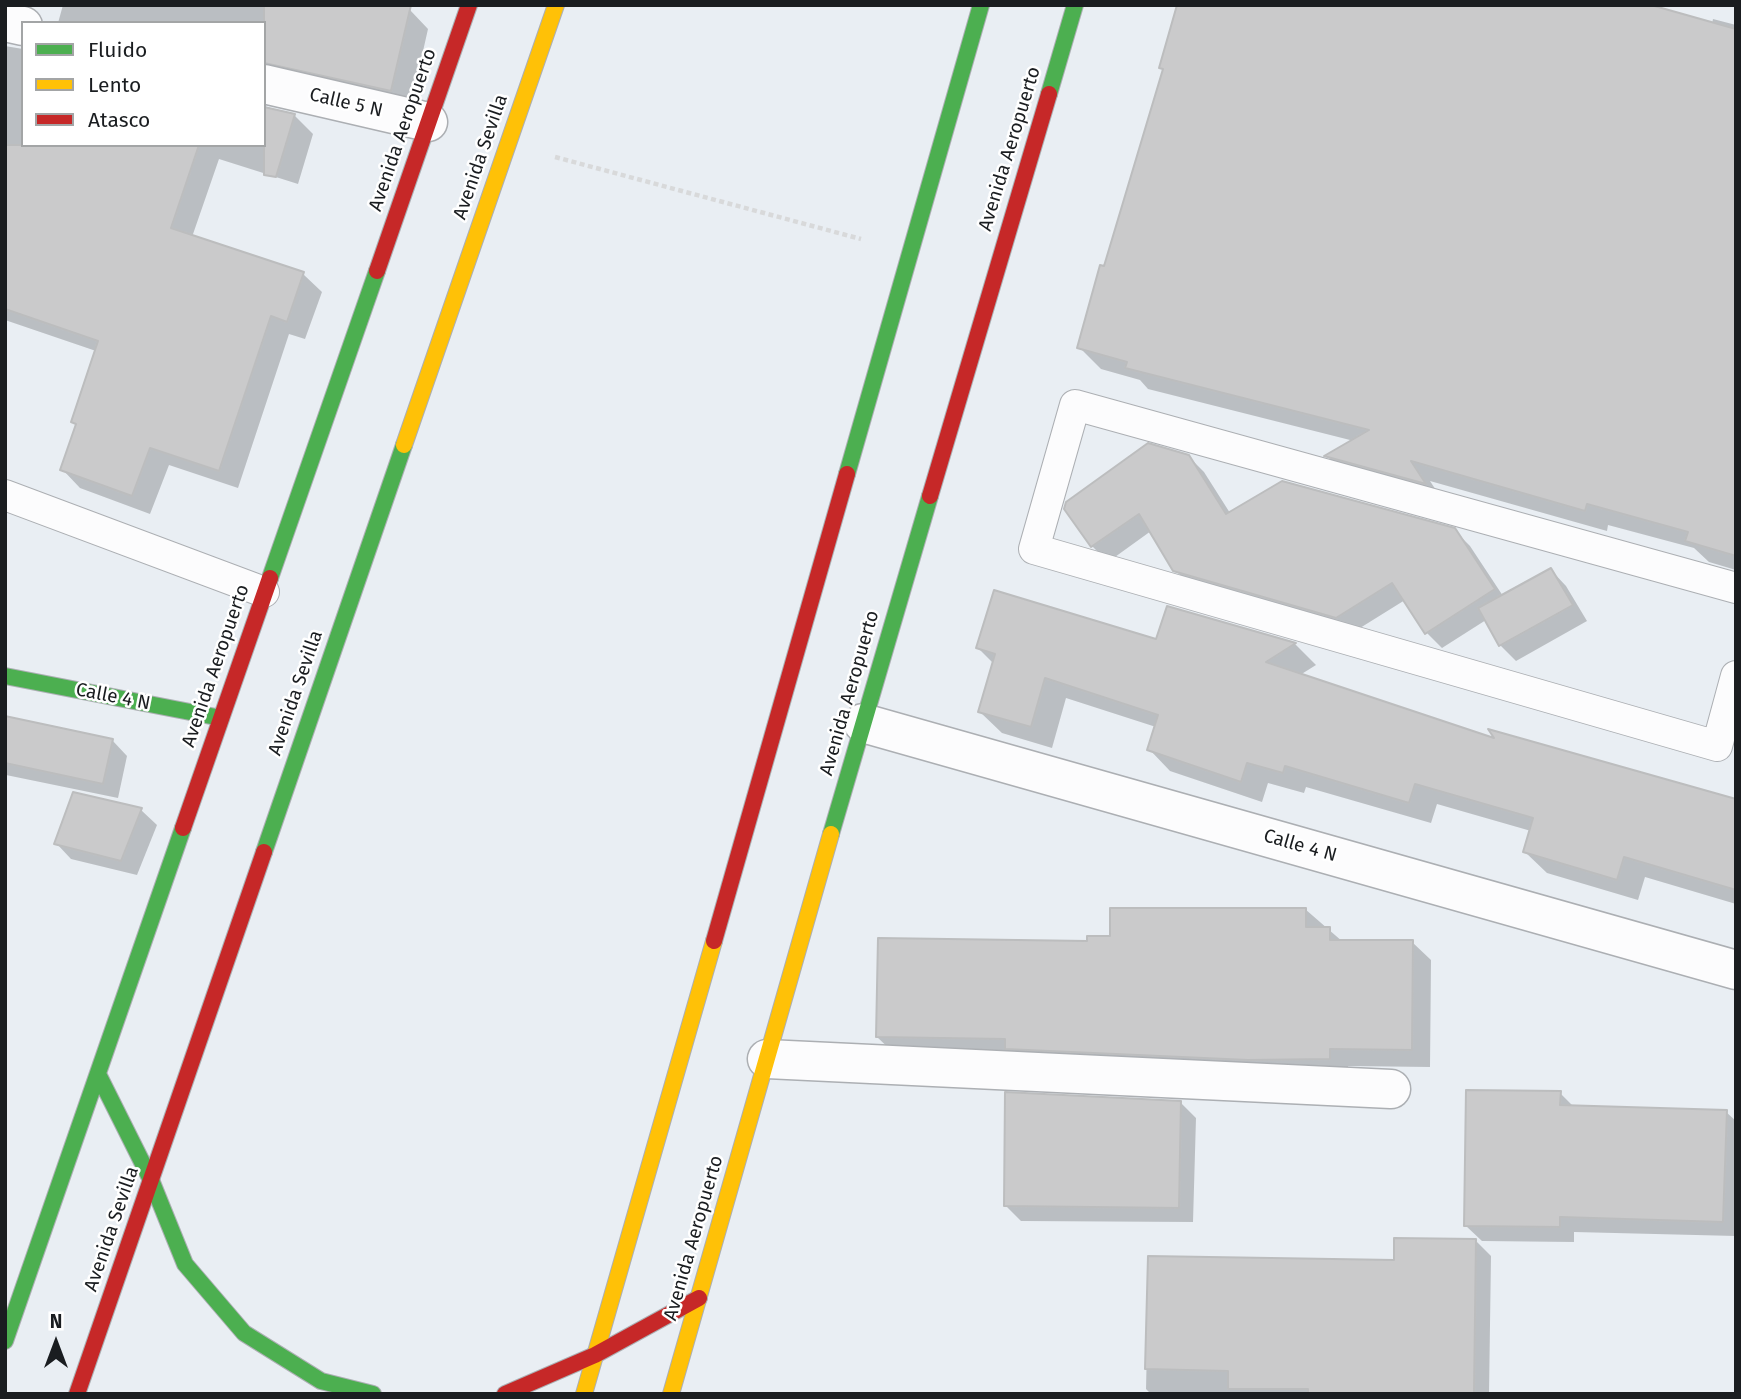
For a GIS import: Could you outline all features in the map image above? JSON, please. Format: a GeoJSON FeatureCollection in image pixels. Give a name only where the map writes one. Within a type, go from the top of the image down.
{"type":"FeatureCollection","features":[{"type":"Feature","properties":{"kind":"main road","name":"Avenida Aeropuerto"},"geometry":{"type":"LineString","coordinates":[[5,1341],[469,5]]}},
{"type":"Feature","properties":{"kind":"main road","name":"Avenida Sevilla"},"geometry":{"type":"LineString","coordinates":[[77,1394],[555,5]]}},
{"type":"Feature","properties":{"kind":"main road"},"geometry":{"type":"LineString","coordinates":[[584,1394],[981,5]]}},
{"type":"Feature","properties":{"kind":"main road","name":"Avenida Aeropuerto"},"geometry":{"type":"LineString","coordinates":[[671,1394],[863,723],[1075,5]]}},
{"type":"Feature","properties":{"kind":"main road","name":"Calle 4 N"},"geometry":{"type":"LineString","coordinates":[[5,676],[221,718]]}},
{"type":"Feature","properties":{"kind":"main road"},"geometry":{"type":"LineString","coordinates":[[97,1074],[151,1180],[185,1264],[244,1333],[321,1381],[373,1394]]}},
{"type":"Feature","properties":{"kind":"main road"},"geometry":{"type":"LineString","coordinates":[[505,1394],[595,1355],[699,1298]]}},
{"type":"Feature","properties":{"kind":"street","name":"Calle 5 N"},"geometry":{"type":"LineString","coordinates":[[266,84],[428,122]]}},
{"type":"Feature","properties":{"kind":"street","name":"Calle 4 N"},"geometry":{"type":"LineString","coordinates":[[863,723],[1736,970]]}},
{"type":"Feature","properties":{"kind":"street"},"geometry":{"type":"LineString","coordinates":[[767,1059],[1391,1089]]}},
{"type":"Feature","properties":{"kind":"lane"},"geometry":{"type":"LineString","coordinates":[[1736,587],[1075,405],[1034,549],[1717,746],[1736,676]]}},
{"type":"Feature","properties":{"kind":"lane"},"geometry":{"type":"LineString","coordinates":[[5,495],[264,592]]}},
{"type":"Feature","properties":{"kind":"path"},"geometry":{"type":"LineString","coordinates":[[508,144],[833,232]]}},
{"type":"Feature","properties":{"kind":"building"},"geometry":{"type":"Polygon","coordinates":[[[264,5],[411,5],[391,91],[266,63],[264,5]]]}},
{"type":"Feature","properties":{"kind":"building"},"geometry":{"type":"Polygon","coordinates":[[[1177,5],[1651,5],[1736,29],[1736,556],[1685,541],[1688,532],[1587,504],[1585,511],[1411,461],[1426,484],[1324,456],[1369,430],[1125,368],[1127,362],[1077,348],[1100,265],[1104,266],[1163,69],[1159,68],[1177,5]]]}},
{"type":"Feature","properties":{"kind":"building"},"geometry":{"type":"Polygon","coordinates":[[[266,107],[295,114],[276,177],[264,175],[266,107]]]}},
{"type":"Feature","properties":{"kind":"building"},"geometry":{"type":"Polygon","coordinates":[[[5,145],[198,147],[171,228],[304,272],[287,322],[271,316],[219,471],[150,448],[132,496],[60,470],[76,424],[71,422],[98,341],[5,309],[5,145]]]}},
{"type":"Feature","properties":{"kind":"building"},"geometry":{"type":"Polygon","coordinates":[[[1148,443],[1189,455],[1226,514],[1282,481],[1455,528],[1495,589],[1425,634],[1392,583],[1336,618],[1173,571],[1139,514],[1091,547],[1064,509],[1066,502],[1148,443]]]}},
{"type":"Feature","properties":{"kind":"building"},"geometry":{"type":"Polygon","coordinates":[[[1551,568],[1573,605],[1499,646],[1478,608],[1551,568]]]}},
{"type":"Feature","properties":{"kind":"building"},"geometry":{"type":"Polygon","coordinates":[[[994,590],[1156,639],[1167,606],[1296,643],[1266,662],[1494,738],[1488,729],[1736,799],[1736,890],[1624,857],[1617,880],[1523,852],[1533,818],[1415,784],[1409,803],[1285,766],[1283,773],[1247,763],[1241,782],[1147,750],[1158,715],[1045,678],[1031,727],[978,712],[995,654],[976,648],[994,590]]]}},
{"type":"Feature","properties":{"kind":"building"},"geometry":{"type":"Polygon","coordinates":[[[5,716],[113,739],[103,784],[5,763],[5,716]]]}},
{"type":"Feature","properties":{"kind":"building"},"geometry":{"type":"Polygon","coordinates":[[[73,792],[142,808],[121,861],[54,844],[73,792]]]}},
{"type":"Feature","properties":{"kind":"building"},"geometry":{"type":"Polygon","coordinates":[[[1110,908],[1306,908],[1306,927],[1330,927],[1330,940],[1413,940],[1412,1050],[1330,1049],[1330,1059],[1248,1060],[1005,1049],[1005,1039],[876,1037],[878,938],[1087,941],[1087,936],[1110,936],[1110,908]]]}},
{"type":"Feature","properties":{"kind":"building"},"geometry":{"type":"Polygon","coordinates":[[[1466,1090],[1561,1091],[1560,1105],[1727,1110],[1723,1222],[1560,1217],[1560,1227],[1464,1226],[1466,1090]]]}},
{"type":"Feature","properties":{"kind":"building"},"geometry":{"type":"Polygon","coordinates":[[[1005,1092],[1181,1101],[1179,1208],[1004,1206],[1005,1092]]]}},
{"type":"Feature","properties":{"kind":"building"},"geometry":{"type":"Polygon","coordinates":[[[1394,1238],[1476,1239],[1474,1394],[1308,1394],[1308,1389],[1228,1389],[1228,1371],[1145,1369],[1148,1256],[1394,1260],[1394,1238]]]}},
{"type":"Feature","properties":{"kind":"traffic: fast"},"geometry":{"type":"LineString","coordinates":[[847,474],[981,5]]}},
{"type":"Feature","properties":{"kind":"traffic: fast"},"geometry":{"type":"LineString","coordinates":[[1049,94],[1075,5]]}},
{"type":"Feature","properties":{"kind":"traffic: fast"},"geometry":{"type":"LineString","coordinates":[[270,578],[377,271]]}},
{"type":"Feature","properties":{"kind":"traffic: fast"},"geometry":{"type":"LineString","coordinates":[[264,852],[404,445]]}},
{"type":"Feature","properties":{"kind":"traffic: fast"},"geometry":{"type":"LineString","coordinates":[[831,834],[930,496]]}},
{"type":"Feature","properties":{"kind":"traffic: fast"},"geometry":{"type":"LineString","coordinates":[[5,676],[221,718]]}},
{"type":"Feature","properties":{"kind":"traffic: fast"},"geometry":{"type":"LineString","coordinates":[[5,1341],[183,828]]}},
{"type":"Feature","properties":{"kind":"traffic: fast"},"geometry":{"type":"LineString","coordinates":[[98,1074],[151,1180],[185,1264],[244,1333],[321,1381],[373,1394]]}},
{"type":"Feature","properties":{"kind":"traffic: slow"},"geometry":{"type":"LineString","coordinates":[[404,445],[556,5]]}},
{"type":"Feature","properties":{"kind":"traffic: slow"},"geometry":{"type":"LineString","coordinates":[[671,1394],[831,834]]}},
{"type":"Feature","properties":{"kind":"traffic: slow"},"geometry":{"type":"LineString","coordinates":[[584,1394],[714,941]]}},
{"type":"Feature","properties":{"kind":"traffic: jam"},"geometry":{"type":"LineString","coordinates":[[377,271],[469,5]]}},
{"type":"Feature","properties":{"kind":"traffic: jam"},"geometry":{"type":"LineString","coordinates":[[930,496],[1049,94]]}},
{"type":"Feature","properties":{"kind":"traffic: jam"},"geometry":{"type":"LineString","coordinates":[[714,941],[847,474]]}},
{"type":"Feature","properties":{"kind":"traffic: jam"},"geometry":{"type":"LineString","coordinates":[[183,828],[270,578]]}},
{"type":"Feature","properties":{"kind":"traffic: jam"},"geometry":{"type":"LineString","coordinates":[[77,1394],[264,852]]}},
{"type":"Feature","properties":{"kind":"traffic: jam"},"geometry":{"type":"LineString","coordinates":[[505,1394],[595,1355],[699,1298]]}}]}
